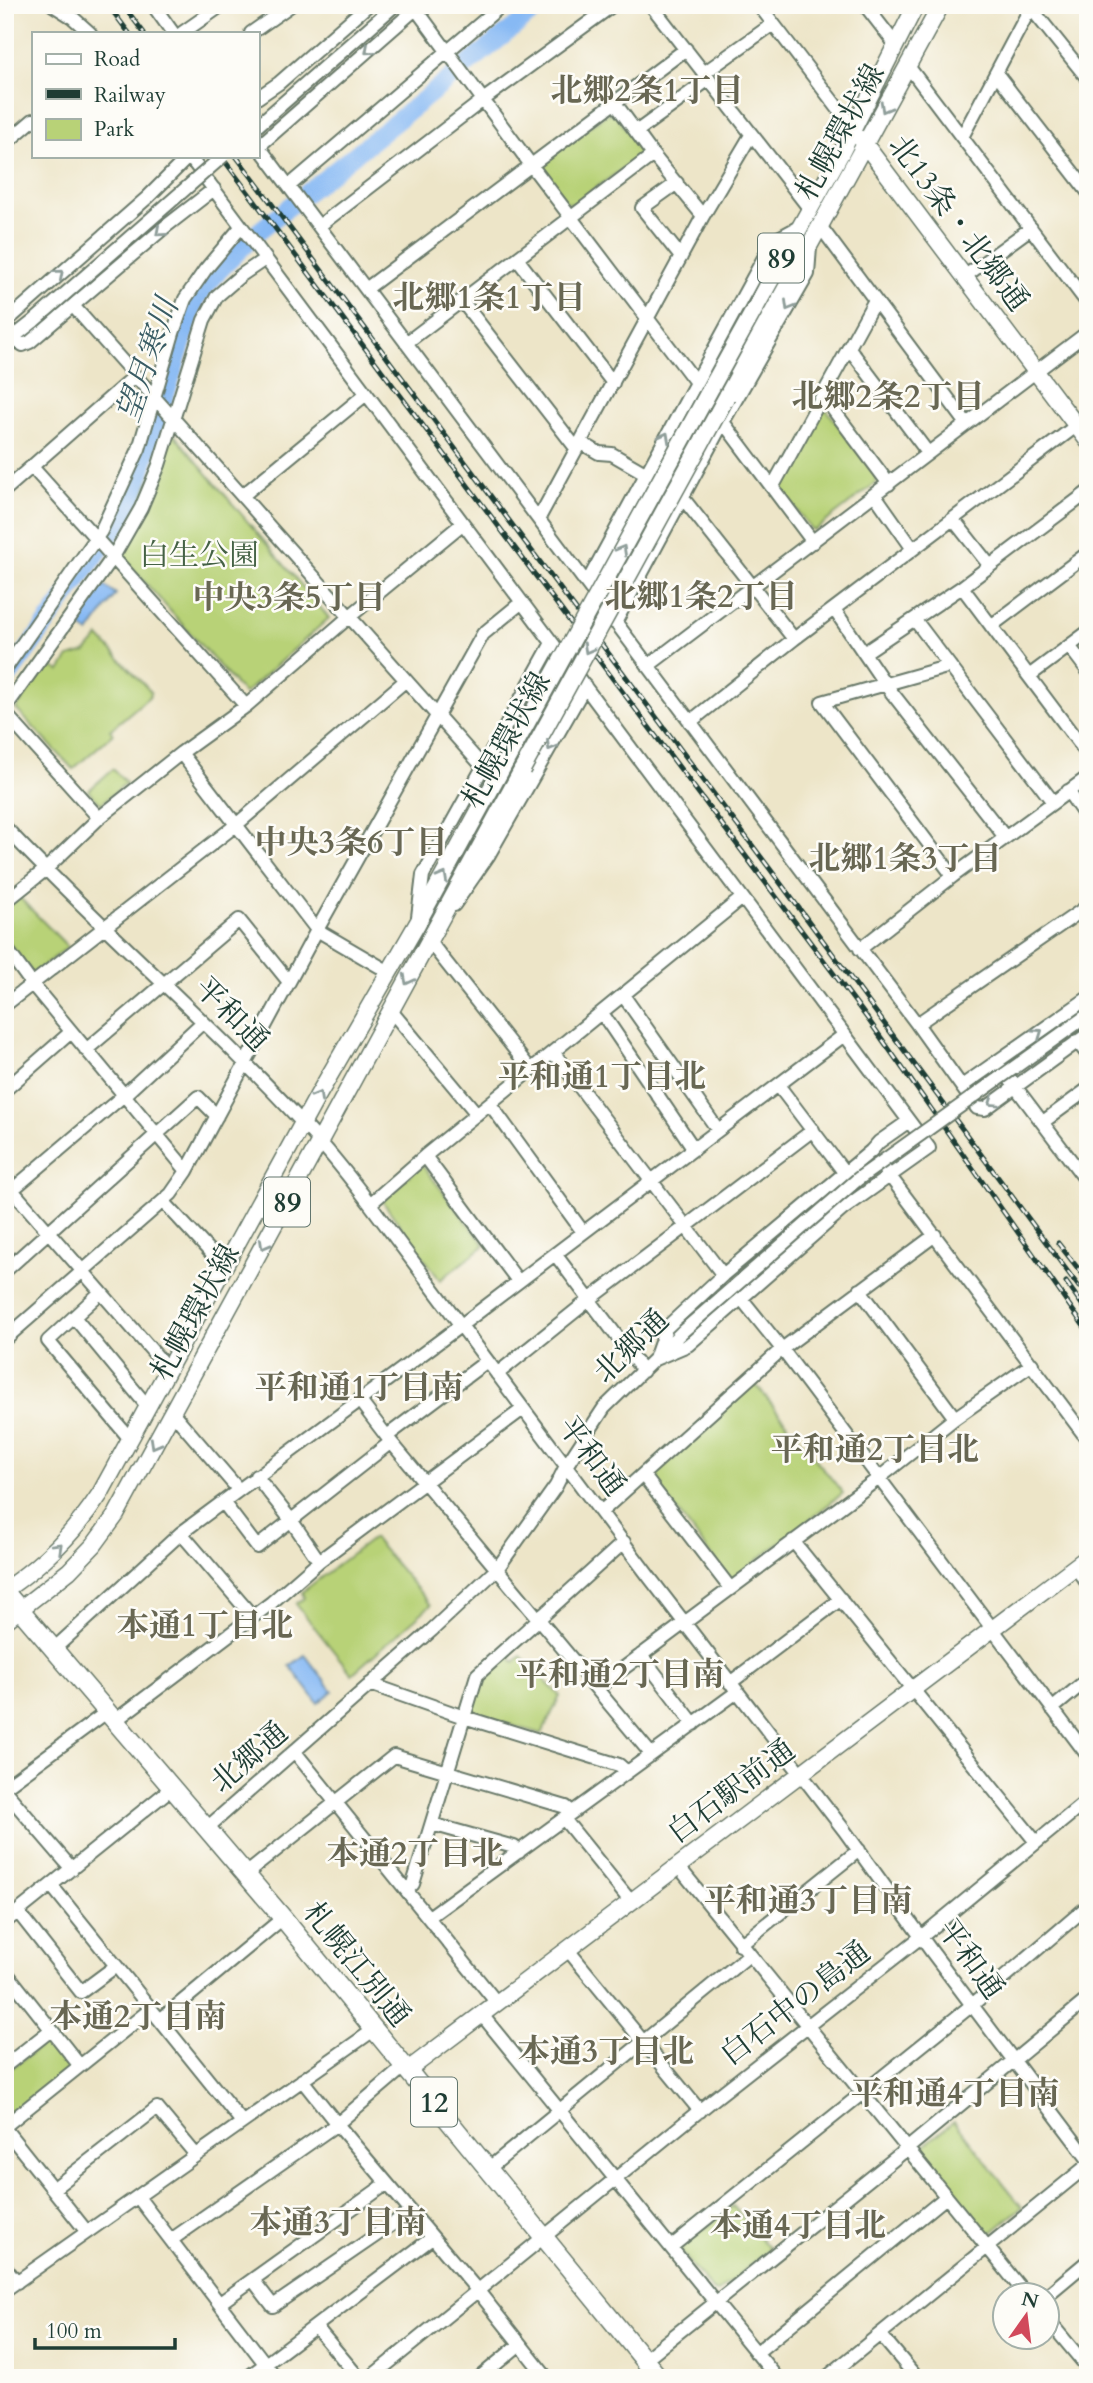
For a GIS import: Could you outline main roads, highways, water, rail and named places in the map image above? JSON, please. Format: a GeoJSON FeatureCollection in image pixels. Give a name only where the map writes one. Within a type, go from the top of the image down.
{"type":"FeatureCollection","features":[{"type":"Feature","properties":{"kind":"highway","name":"札幌江別通"},"geometry":{"type":"LineString","coordinates":[[5,1591],[12,1616],[55,1648],[173,1787],[406,2068],[656,2377]]}},
{"type":"Feature","properties":{"kind":"main road","name":"札幌環状線"},"geometry":{"type":"LineString","coordinates":[[5,1591],[60,1547],[100,1494],[711,388],[853,128],[916,5]]}},
{"type":"Feature","properties":{"kind":"main road","name":"札幌環状線"},"geometry":{"type":"LineString","coordinates":[[12,1616],[69,1571],[94,1545],[116,1515],[941,5]]}},
{"type":"Feature","properties":{"kind":"main road","name":"北13条・北郷通"},"geometry":{"type":"LineString","coordinates":[[853,128],[1088,441]]}},
{"type":"Feature","properties":{"kind":"main road","name":"白石駅前通"},"geometry":{"type":"LineString","coordinates":[[406,2068],[482,2015],[1081,1562]]}},
{"type":"Feature","properties":{"kind":"water"},"geometry":{"type":"Polygon","coordinates":[[[102,584],[116,594],[89,633],[75,623],[102,584]]]}},
{"type":"Feature","properties":{"kind":"water"},"geometry":{"type":"Polygon","coordinates":[[[305,1655],[333,1691],[318,1703],[290,1666],[305,1655]]]}},
{"type":"Feature","properties":{"kind":"waterway","name":"望月寒川"},"geometry":{"type":"LineString","coordinates":[[5,681],[129,510],[197,298],[218,272],[260,230],[542,5]]}},
{"type":"Feature","properties":{"kind":"railway"},"geometry":{"type":"LineString","coordinates":[[108,5],[128,32]]}},
{"type":"Feature","properties":{"kind":"railway"},"geometry":{"type":"LineString","coordinates":[[123,5],[143,32]]}},
{"type":"Feature","properties":{"kind":"railway"},"geometry":{"type":"LineString","coordinates":[[222,158],[870,1022],[1088,1332]]}},
{"type":"Feature","properties":{"kind":"railway"},"geometry":{"type":"LineString","coordinates":[[237,158],[1079,1287]]}},
{"type":"Feature","properties":{"kind":"railway"},"geometry":{"type":"LineString","coordinates":[[1058,1243],[1088,1281]]}},
{"type":"Feature","properties":{"kind":"railway"},"geometry":{"type":"LineString","coordinates":[[1066,1282],[1088,1313]]}},
{"type":"Feature","properties":{"kind":"district","name":"北郷2条1丁目"},"geometry":{"type":"Point","coordinates":[647,90]}},
{"type":"Feature","properties":{"kind":"district","name":"北郷1条1丁目"},"geometry":{"type":"Point","coordinates":[489,297]}},
{"type":"Feature","properties":{"kind":"district","name":"北郷2条2丁目"},"geometry":{"type":"Point","coordinates":[888,396]}},
{"type":"Feature","properties":{"kind":"district","name":"北郷1条2丁目"},"geometry":{"type":"Point","coordinates":[701,596]}},
{"type":"Feature","properties":{"kind":"district","name":"中央3条5丁目"},"geometry":{"type":"Point","coordinates":[289,597]}},
{"type":"Feature","properties":{"kind":"district","name":"中央3条6丁目"},"geometry":{"type":"Point","coordinates":[351,842]}},
{"type":"Feature","properties":{"kind":"district","name":"北郷1条3丁目"},"geometry":{"type":"Point","coordinates":[905,858]}},
{"type":"Feature","properties":{"kind":"district","name":"平和通1丁目北"},"geometry":{"type":"Point","coordinates":[602,1076]}},
{"type":"Feature","properties":{"kind":"district","name":"平和通1丁目南"},"geometry":{"type":"Point","coordinates":[359,1387]}},
{"type":"Feature","properties":{"kind":"district","name":"平和通2丁目北"},"geometry":{"type":"Point","coordinates":[875,1449]}},
{"type":"Feature","properties":{"kind":"district","name":"本通1丁目北"},"geometry":{"type":"Point","coordinates":[205,1625]}},
{"type":"Feature","properties":{"kind":"district","name":"平和通2丁目南"},"geometry":{"type":"Point","coordinates":[620,1674]}},
{"type":"Feature","properties":{"kind":"district","name":"本通2丁目北"},"geometry":{"type":"Point","coordinates":[415,1853]}},
{"type":"Feature","properties":{"kind":"district","name":"平和通3丁目南"},"geometry":{"type":"Point","coordinates":[808,1900]}},
{"type":"Feature","properties":{"kind":"district","name":"本通2丁目南"},"geometry":{"type":"Point","coordinates":[138,2016]}},
{"type":"Feature","properties":{"kind":"district","name":"本通3丁目北"},"geometry":{"type":"Point","coordinates":[606,2051]}},
{"type":"Feature","properties":{"kind":"district","name":"平和通4丁目南"},"geometry":{"type":"Point","coordinates":[955,2093]}},
{"type":"Feature","properties":{"kind":"district","name":"本通3丁目南"},"geometry":{"type":"Point","coordinates":[338,2222]}},
{"type":"Feature","properties":{"kind":"district","name":"本通4丁目北"},"geometry":{"type":"Point","coordinates":[798,2225]}},
{"type":"Feature","properties":{"kind":"park label","name":"白生公園"},"geometry":{"type":"Point","coordinates":[199,555]}}]}
